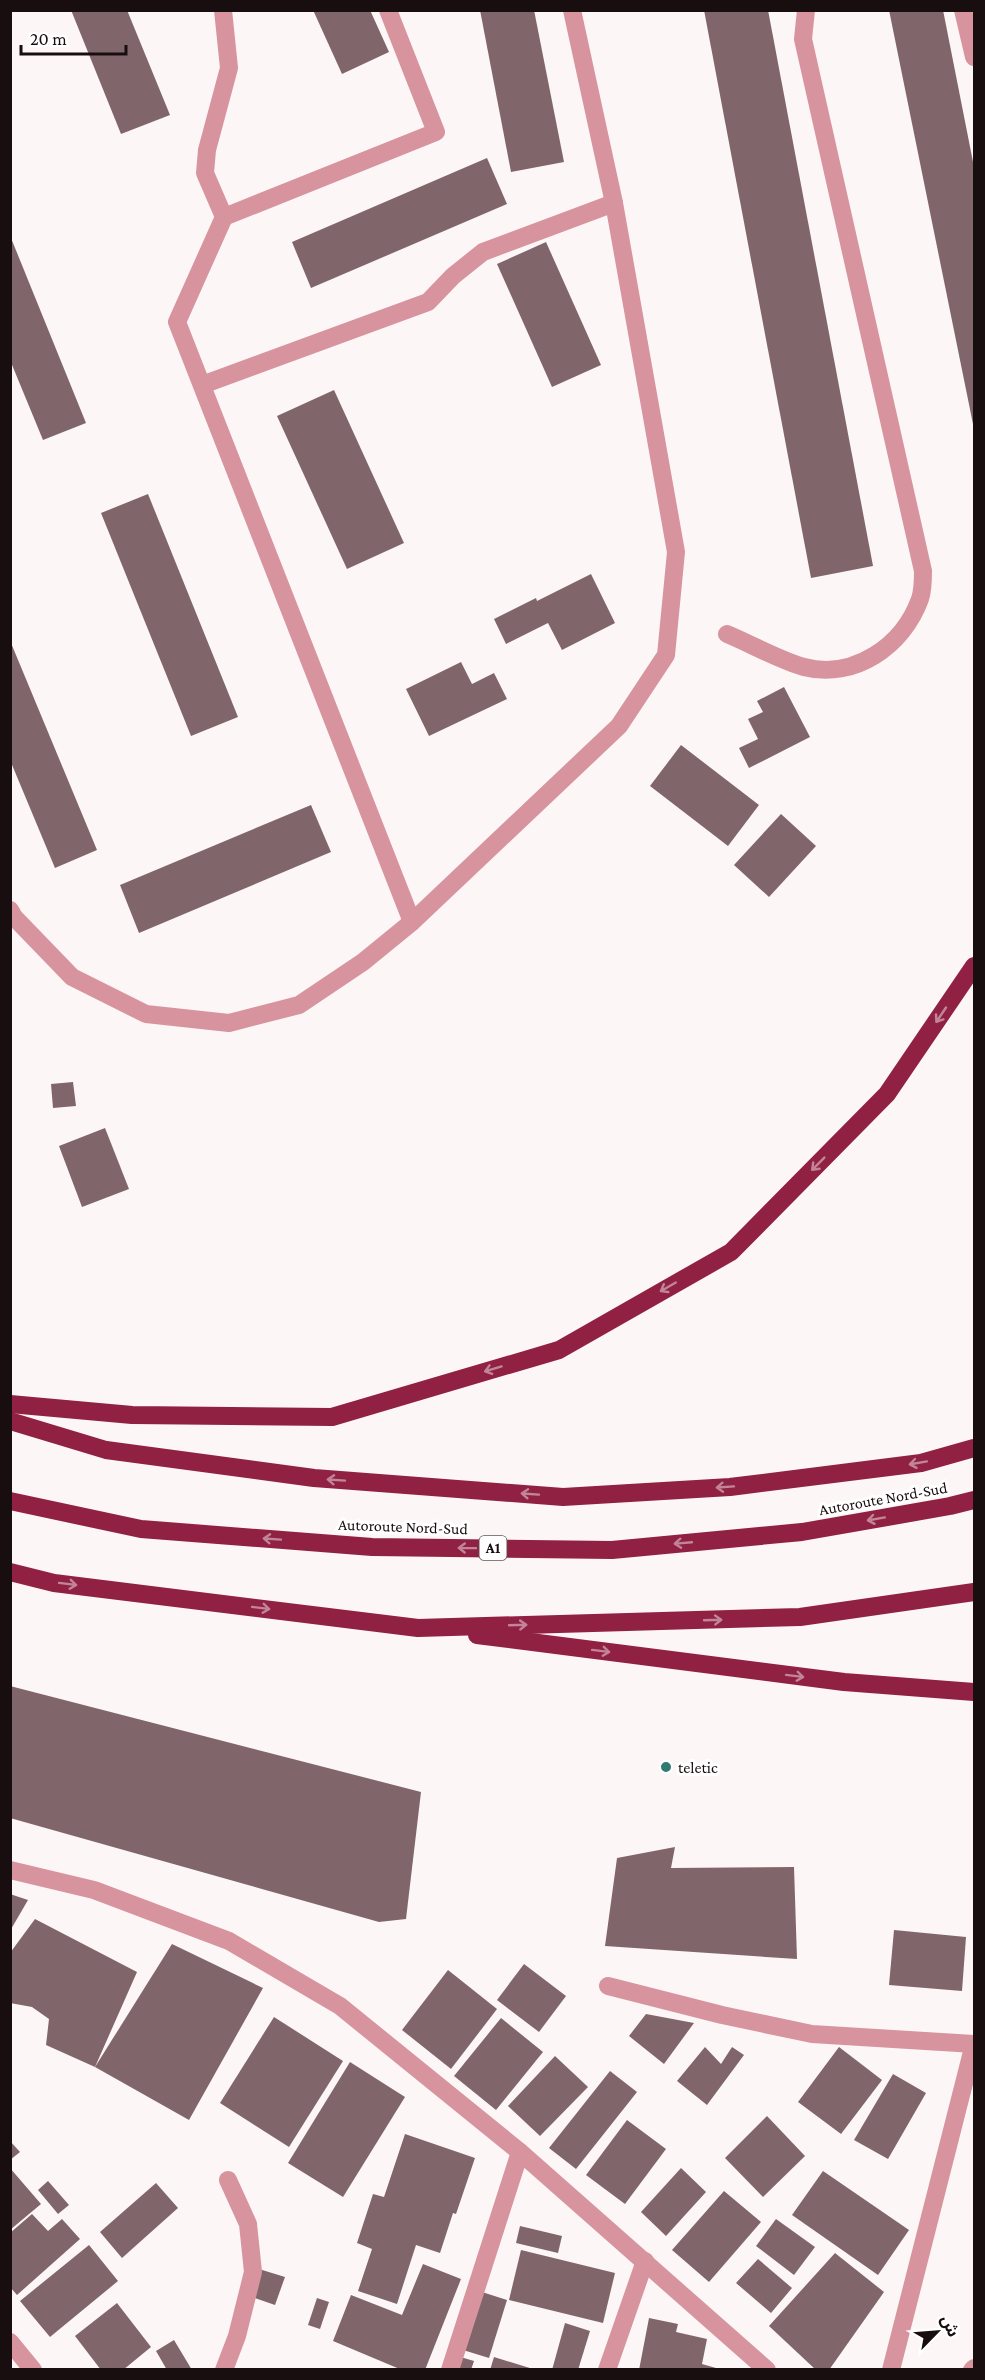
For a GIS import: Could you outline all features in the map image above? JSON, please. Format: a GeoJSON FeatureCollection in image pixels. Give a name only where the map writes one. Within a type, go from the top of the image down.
{"type":"FeatureCollection","features":[{"type":"Feature","properties":{"kind":"highway"},"geometry":{"type":"LineString","coordinates":[[10,1404],[132,1415],[332,1417],[559,1350],[731,1251],[887,1094],[975,966]]}},
{"type":"Feature","properties":{"kind":"highway"},"geometry":{"type":"LineString","coordinates":[[10,1421],[106,1450],[314,1478],[563,1497],[730,1486],[921,1463],[975,1448]]}},
{"type":"Feature","properties":{"kind":"highway","name":"Autoroute Nord-Sud"},"geometry":{"type":"LineString","coordinates":[[10,1501],[141,1529],[372,1547],[612,1550],[802,1532],[975,1500]]}},
{"type":"Feature","properties":{"kind":"highway"},"geometry":{"type":"LineString","coordinates":[[10,1572],[54,1582],[844,1682],[975,1692]]}},
{"type":"Feature","properties":{"kind":"highway"},"geometry":{"type":"LineString","coordinates":[[418,1628],[800,1617],[975,1592]]}},
{"type":"Feature","properties":{"kind":"street"},"geometry":{"type":"LineString","coordinates":[[223,10],[229,68],[207,150],[206,173],[224,217]]}},
{"type":"Feature","properties":{"kind":"street"},"geometry":{"type":"LineString","coordinates":[[388,10],[436,132],[224,217],[177,322],[412,922]]}},
{"type":"Feature","properties":{"kind":"street"},"geometry":{"type":"LineString","coordinates":[[10,910],[14,917],[72,977],[146,1014],[229,1023],[299,1005],[363,962],[412,922],[619,726],[666,655],[676,552],[614,203],[572,10]]}},
{"type":"Feature","properties":{"kind":"street"},"geometry":{"type":"LineString","coordinates":[[727,634],[804,667],[829,669],[853,665],[876,656],[896,640],[911,620],[921,596],[923,571],[803,39],[806,10]]}},
{"type":"Feature","properties":{"kind":"street"},"geometry":{"type":"LineString","coordinates":[[963,10],[975,57]]}},
{"type":"Feature","properties":{"kind":"street"},"geometry":{"type":"LineString","coordinates":[[202,385],[428,302],[453,276],[483,252],[614,203]]}},
{"type":"Feature","properties":{"kind":"street"},"geometry":{"type":"LineString","coordinates":[[10,1870],[94,1890],[229,1941],[340,2006],[520,2152],[767,2370]]}},
{"type":"Feature","properties":{"kind":"street"},"geometry":{"type":"LineString","coordinates":[[609,1986],[722,2015],[812,2034],[974,2044],[891,2370]]}},
{"type":"Feature","properties":{"kind":"street"},"geometry":{"type":"LineString","coordinates":[[450,2370],[520,2152]]}},
{"type":"Feature","properties":{"kind":"street"},"geometry":{"type":"LineString","coordinates":[[224,2370],[237,2336],[253,2272],[249,2224],[228,2180]]}},
{"type":"Feature","properties":{"kind":"street"},"geometry":{"type":"LineString","coordinates":[[607,2370],[645,2260]]}},
{"type":"Feature","properties":{"kind":"street"},"geometry":{"type":"LineString","coordinates":[[10,2342],[33,2370]]}},
{"type":"Feature","properties":{"kind":"building"},"geometry":{"type":"Polygon","coordinates":[[[71,10],[127,10],[170,115],[121,134],[71,10]]]}},
{"type":"Feature","properties":{"kind":"building"},"geometry":{"type":"Polygon","coordinates":[[[313,10],[370,10],[389,52],[342,74],[313,10]]]}},
{"type":"Feature","properties":{"kind":"building"},"geometry":{"type":"Polygon","coordinates":[[[480,10],[534,10],[564,162],[511,172],[480,10]]]}},
{"type":"Feature","properties":{"kind":"building"},"geometry":{"type":"Polygon","coordinates":[[[704,10],[768,10],[873,566],[811,578],[704,10]]]}},
{"type":"Feature","properties":{"kind":"building"},"geometry":{"type":"Polygon","coordinates":[[[889,10],[943,10],[974,167],[974,429],[889,10]]]}},
{"type":"Feature","properties":{"kind":"building"},"geometry":{"type":"Polygon","coordinates":[[[487,158],[507,204],[311,288],[292,242],[487,158]]]}},
{"type":"Feature","properties":{"kind":"building"},"geometry":{"type":"Polygon","coordinates":[[[11,238],[86,423],[43,440],[10,360],[11,238]]]}},
{"type":"Feature","properties":{"kind":"building"},"geometry":{"type":"Polygon","coordinates":[[[546,242],[601,365],[552,387],[497,264],[546,242]]]}},
{"type":"Feature","properties":{"kind":"building"},"geometry":{"type":"Polygon","coordinates":[[[334,390],[404,543],[347,569],[277,416],[334,390]]]}},
{"type":"Feature","properties":{"kind":"building"},"geometry":{"type":"Polygon","coordinates":[[[148,494],[238,717],[191,736],[101,513],[148,494]]]}},
{"type":"Feature","properties":{"kind":"building"},"geometry":{"type":"Polygon","coordinates":[[[591,574],[615,623],[562,650],[548,623],[506,644],[494,619],[591,574]]]}},
{"type":"Feature","properties":{"kind":"building"},"geometry":{"type":"Polygon","coordinates":[[[11,643],[97,850],[55,868],[10,760],[11,643]]]}},
{"type":"Feature","properties":{"kind":"building"},"geometry":{"type":"Polygon","coordinates":[[[461,662],[472,684],[494,673],[507,699],[429,736],[406,689],[461,662]]]}},
{"type":"Feature","properties":{"kind":"building"},"geometry":{"type":"Polygon","coordinates":[[[784,687],[810,737],[749,768],[739,748],[758,739],[748,719],[763,712],[757,701],[784,687]]]}},
{"type":"Feature","properties":{"kind":"building"},"geometry":{"type":"Polygon","coordinates":[[[681,745],[759,805],[728,846],[650,786],[681,745]]]}},
{"type":"Feature","properties":{"kind":"building"},"geometry":{"type":"Polygon","coordinates":[[[311,805],[331,852],[139,933],[120,885],[311,805]]]}},
{"type":"Feature","properties":{"kind":"building"},"geometry":{"type":"Polygon","coordinates":[[[781,814],[816,846],[769,897],[734,865],[781,814]]]}},
{"type":"Feature","properties":{"kind":"building"},"geometry":{"type":"Polygon","coordinates":[[[73,1082],[76,1106],[53,1108],[51,1084],[73,1082]]]}},
{"type":"Feature","properties":{"kind":"building"},"geometry":{"type":"Polygon","coordinates":[[[105,1128],[129,1189],[82,1207],[59,1146],[105,1128]]]}},
{"type":"Feature","properties":{"kind":"building"},"geometry":{"type":"Polygon","coordinates":[[[10,1686],[421,1792],[406,1919],[379,1922],[10,1818],[10,1686]]]}},
{"type":"Feature","properties":{"kind":"building"},"geometry":{"type":"Polygon","coordinates":[[[675,1847],[671,1868],[794,1867],[797,1959],[605,1946],[617,1858],[675,1847]]]}},
{"type":"Feature","properties":{"kind":"building"},"geometry":{"type":"Polygon","coordinates":[[[10,1894],[28,1900],[10,1931],[10,1894]]]}},
{"type":"Feature","properties":{"kind":"building"},"geometry":{"type":"Polygon","coordinates":[[[35,1919],[137,1972],[95,2067],[46,2045],[49,2019],[32,2007],[10,2003],[10,1953],[35,1919]]]}},
{"type":"Feature","properties":{"kind":"building"},"geometry":{"type":"Polygon","coordinates":[[[894,1930],[966,1937],[962,1991],[889,1985],[894,1930]]]}},
{"type":"Feature","properties":{"kind":"building"},"geometry":{"type":"Polygon","coordinates":[[[172,1944],[263,1988],[189,2120],[95,2067],[172,1944]]]}},
{"type":"Feature","properties":{"kind":"building"},"geometry":{"type":"Polygon","coordinates":[[[524,1964],[566,1996],[539,2032],[497,2000],[524,1964]]]}},
{"type":"Feature","properties":{"kind":"building"},"geometry":{"type":"Polygon","coordinates":[[[448,1970],[497,2009],[451,2069],[402,2030],[448,1970]]]}},
{"type":"Feature","properties":{"kind":"building"},"geometry":{"type":"Polygon","coordinates":[[[646,2014],[694,2023],[664,2064],[629,2036],[646,2014]]]}},
{"type":"Feature","properties":{"kind":"building"},"geometry":{"type":"Polygon","coordinates":[[[274,2017],[343,2061],[289,2147],[220,2103],[274,2017]]]}},
{"type":"Feature","properties":{"kind":"building"},"geometry":{"type":"Polygon","coordinates":[[[501,2018],[543,2052],[496,2110],[454,2076],[501,2018]]]}},
{"type":"Feature","properties":{"kind":"building"},"geometry":{"type":"Polygon","coordinates":[[[705,2047],[721,2064],[732,2047],[744,2055],[707,2105],[677,2081],[705,2047]]]}},
{"type":"Feature","properties":{"kind":"building"},"geometry":{"type":"Polygon","coordinates":[[[839,2047],[882,2080],[841,2134],[798,2102],[839,2047]]]}},
{"type":"Feature","properties":{"kind":"building"},"geometry":{"type":"Polygon","coordinates":[[[555,2056],[588,2087],[540,2136],[508,2106],[555,2056]]]}},
{"type":"Feature","properties":{"kind":"building"},"geometry":{"type":"Polygon","coordinates":[[[350,2062],[405,2097],[343,2197],[288,2163],[350,2062]]]}},
{"type":"Feature","properties":{"kind":"building"},"geometry":{"type":"Polygon","coordinates":[[[610,2071],[637,2092],[576,2169],[549,2148],[610,2071]]]}},
{"type":"Feature","properties":{"kind":"building"},"geometry":{"type":"Polygon","coordinates":[[[893,2074],[926,2093],[888,2159],[854,2140],[893,2074]]]}},
{"type":"Feature","properties":{"kind":"building"},"geometry":{"type":"Polygon","coordinates":[[[767,2116],[805,2156],[763,2197],[725,2158],[767,2116]]]}},
{"type":"Feature","properties":{"kind":"building"},"geometry":{"type":"Polygon","coordinates":[[[627,2120],[666,2149],[625,2204],[586,2175],[627,2120]]]}},
{"type":"Feature","properties":{"kind":"building"},"geometry":{"type":"Polygon","coordinates":[[[405,2134],[475,2158],[440,2253],[416,2245],[397,2304],[358,2291],[372,2249],[357,2243],[373,2194],[384,2197],[405,2134]]]}},
{"type":"Feature","properties":{"kind":"building"},"geometry":{"type":"Polygon","coordinates":[[[10,2141],[20,2152],[10,2160],[10,2141]]]}},
{"type":"Feature","properties":{"kind":"building"},"geometry":{"type":"Polygon","coordinates":[[[10,2168],[41,2204],[10,2230],[10,2168]]]}},
{"type":"Feature","properties":{"kind":"building"},"geometry":{"type":"Polygon","coordinates":[[[681,2168],[706,2192],[666,2236],[641,2212],[681,2168]]]}},
{"type":"Feature","properties":{"kind":"building"},"geometry":{"type":"Polygon","coordinates":[[[823,2171],[909,2230],[878,2275],[792,2215],[823,2171]]]}},
{"type":"Feature","properties":{"kind":"building"},"geometry":{"type":"Polygon","coordinates":[[[48,2181],[69,2205],[58,2214],[38,2190],[48,2181]]]}},
{"type":"Feature","properties":{"kind":"building"},"geometry":{"type":"Polygon","coordinates":[[[156,2183],[178,2208],[122,2258],[100,2232],[156,2183]]]}},
{"type":"Feature","properties":{"kind":"building"},"geometry":{"type":"Polygon","coordinates":[[[724,2191],[761,2222],[709,2282],[672,2250],[724,2191]]]}},
{"type":"Feature","properties":{"kind":"building"},"geometry":{"type":"Polygon","coordinates":[[[32,2214],[48,2231],[62,2219],[80,2239],[17,2295],[10,2287],[10,2233],[32,2214]]]}},
{"type":"Feature","properties":{"kind":"building"},"geometry":{"type":"Polygon","coordinates":[[[776,2219],[815,2247],[794,2275],[756,2246],[776,2219]]]}},
{"type":"Feature","properties":{"kind":"building"},"geometry":{"type":"Polygon","coordinates":[[[520,2226],[562,2236],[558,2253],[516,2243],[520,2226]]]}},
{"type":"Feature","properties":{"kind":"building"},"geometry":{"type":"Polygon","coordinates":[[[89,2245],[118,2281],[50,2337],[20,2301],[89,2245]]]}},
{"type":"Feature","properties":{"kind":"building"},"geometry":{"type":"Polygon","coordinates":[[[521,2250],[615,2273],[603,2323],[509,2300],[521,2250]]]}},
{"type":"Feature","properties":{"kind":"building"},"geometry":{"type":"Polygon","coordinates":[[[835,2253],[884,2292],[829,2370],[816,2370],[769,2326],[835,2253]]]}},
{"type":"Feature","properties":{"kind":"building"},"geometry":{"type":"Polygon","coordinates":[[[758,2259],[792,2288],[771,2313],[736,2283],[758,2259]]]}},
{"type":"Feature","properties":{"kind":"building"},"geometry":{"type":"Polygon","coordinates":[[[423,2264],[461,2279],[425,2370],[402,2370],[333,2341],[351,2295],[402,2315],[423,2264]]]}},
{"type":"Feature","properties":{"kind":"building"},"geometry":{"type":"Polygon","coordinates":[[[259,2269],[285,2277],[275,2305],[249,2296],[259,2269]]]}},
{"type":"Feature","properties":{"kind":"building"},"geometry":{"type":"Polygon","coordinates":[[[482,2292],[507,2300],[489,2358],[463,2350],[482,2292]]]}},
{"type":"Feature","properties":{"kind":"building"},"geometry":{"type":"Polygon","coordinates":[[[317,2298],[329,2302],[320,2329],[308,2325],[317,2298]]]}},
{"type":"Feature","properties":{"kind":"building"},"geometry":{"type":"Polygon","coordinates":[[[117,2303],[151,2347],[123,2370],[101,2370],[75,2336],[117,2303]]]}},
{"type":"Feature","properties":{"kind":"building"},"geometry":{"type":"Polygon","coordinates":[[[649,2318],[678,2324],[676,2332],[707,2339],[702,2364],[723,2370],[639,2370],[649,2318]]]}},
{"type":"Feature","properties":{"kind":"building"},"geometry":{"type":"Polygon","coordinates":[[[565,2323],[590,2331],[578,2370],[552,2370],[565,2323]]]}},
{"type":"Feature","properties":{"kind":"building"},"geometry":{"type":"Polygon","coordinates":[[[174,2340],[192,2370],[167,2370],[156,2351],[174,2340]]]}},
{"type":"Feature","properties":{"kind":"building"},"geometry":{"type":"Polygon","coordinates":[[[457,2356],[474,2361],[471,2370],[454,2370],[457,2356]]]}},
{"type":"Feature","properties":{"kind":"building"},"geometry":{"type":"Polygon","coordinates":[[[494,2357],[533,2369],[533,2370],[490,2370],[494,2357]]]}},
{"type":"Feature","properties":{"kind":"place","name":"teletic"},"geometry":{"type":"Point","coordinates":[666,1767]}}]}
